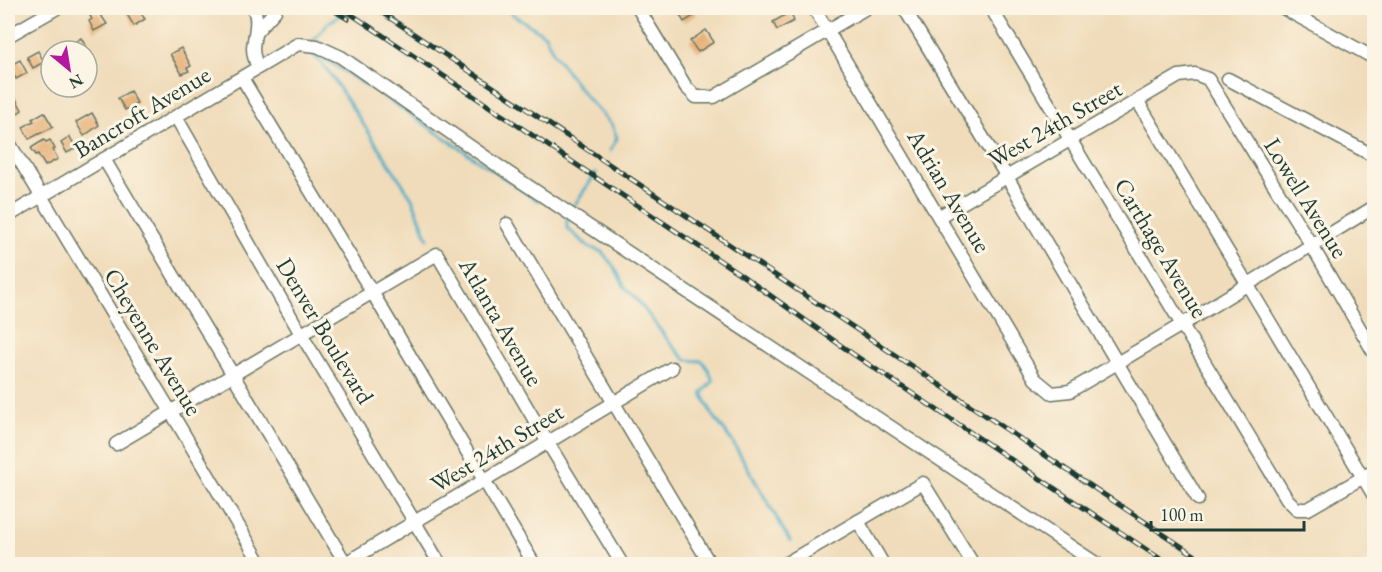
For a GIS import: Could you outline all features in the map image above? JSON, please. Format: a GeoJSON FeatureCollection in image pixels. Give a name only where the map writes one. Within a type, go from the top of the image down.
{"type":"FeatureCollection","features":[{"type":"Feature","properties":{"kind":"street"},"geometry":{"type":"LineString","coordinates":[[8,36],[57,8]]}},
{"type":"Feature","properties":{"kind":"street"},"geometry":{"type":"LineString","coordinates":[[253,8],[256,12],[253,46],[258,67]]}},
{"type":"Feature","properties":{"kind":"street"},"geometry":{"type":"LineString","coordinates":[[256,32],[276,8]]}},
{"type":"Feature","properties":{"kind":"street"},"geometry":{"type":"LineString","coordinates":[[638,8],[686,87],[696,97],[714,97],[866,8]]}},
{"type":"Feature","properties":{"kind":"street","name":"Adrian Avenue"},"geometry":{"type":"LineString","coordinates":[[814,8],[940,216],[1035,379],[1052,393],[1070,391],[1117,363]]}},
{"type":"Feature","properties":{"kind":"street"},"geometry":{"type":"LineString","coordinates":[[904,8],[1198,499]]}},
{"type":"Feature","properties":{"kind":"street","name":"Carthage Avenue"},"geometry":{"type":"LineString","coordinates":[[991,8],[1287,499],[1297,509],[1308,509],[1363,478]]}},
{"type":"Feature","properties":{"kind":"street"},"geometry":{"type":"LineString","coordinates":[[1293,9],[1374,58]]}},
{"type":"Feature","properties":{"kind":"street","name":"Bancroft Avenue"},"geometry":{"type":"LineString","coordinates":[[8,216],[298,44],[317,46],[340,57],[510,174],[1097,564]]}},
{"type":"Feature","properties":{"kind":"street","name":"West 24th Street"},"geometry":{"type":"LineString","coordinates":[[940,216],[1179,76],[1195,74]]}},
{"type":"Feature","properties":{"kind":"street","name":"Lowell Avenue"},"geometry":{"type":"LineString","coordinates":[[1195,74],[1208,79],[1312,246],[1374,353]]}},
{"type":"Feature","properties":{"kind":"street"},"geometry":{"type":"LineString","coordinates":[[242,78],[534,564]]}},
{"type":"Feature","properties":{"kind":"street"},"geometry":{"type":"LineString","coordinates":[[1228,79],[1374,156]]}},
{"type":"Feature","properties":{"kind":"street"},"geometry":{"type":"LineString","coordinates":[[1137,100],[1374,496]]}},
{"type":"Feature","properties":{"kind":"street","name":"Denver Boulevard"},"geometry":{"type":"LineString","coordinates":[[176,117],[301,334],[440,564]]}},
{"type":"Feature","properties":{"kind":"street","name":"Cheyenne Avenue"},"geometry":{"type":"LineString","coordinates":[[8,141],[261,564]]}},
{"type":"Feature","properties":{"kind":"street"},"geometry":{"type":"LineString","coordinates":[[104,159],[345,564]]}},
{"type":"Feature","properties":{"kind":"street"},"geometry":{"type":"LineString","coordinates":[[1117,363],[1374,207]]}},
{"type":"Feature","properties":{"kind":"street"},"geometry":{"type":"LineString","coordinates":[[507,224],[710,564]]}},
{"type":"Feature","properties":{"kind":"street","name":"Atlanta Avenue"},"geometry":{"type":"LineString","coordinates":[[372,292],[437,254],[622,564]]}},
{"type":"Feature","properties":{"kind":"street"},"geometry":{"type":"LineString","coordinates":[[116,444],[372,292]]}},
{"type":"Feature","properties":{"kind":"street","name":"West 24th Street"},"geometry":{"type":"LineString","coordinates":[[345,564],[672,368]]}},
{"type":"Feature","properties":{"kind":"street"},"geometry":{"type":"LineString","coordinates":[[1363,478],[1374,471]]}},
{"type":"Feature","properties":{"kind":"street"},"geometry":{"type":"LineString","coordinates":[[784,564],[923,483],[973,564]]}},
{"type":"Feature","properties":{"kind":"street"},"geometry":{"type":"LineString","coordinates":[[858,521],[883,564]]}},
{"type":"Feature","properties":{"kind":"street"},"geometry":{"type":"LineString","coordinates":[[805,553],[812,564]]}},
{"type":"Feature","properties":{"kind":"building"},"geometry":{"type":"Polygon","coordinates":[[[123,8],[137,8],[145,19],[134,26],[123,8]]]}},
{"type":"Feature","properties":{"kind":"building"},"geometry":{"type":"Polygon","coordinates":[[[668,8],[694,8],[697,14],[684,22],[677,10],[671,13],[668,8]]]}},
{"type":"Feature","properties":{"kind":"building"},"geometry":{"type":"Polygon","coordinates":[[[98,11],[107,24],[94,31],[89,21],[92,19],[90,16],[98,11]]]}},
{"type":"Feature","properties":{"kind":"building"},"geometry":{"type":"Polygon","coordinates":[[[790,12],[794,21],[777,30],[773,22],[790,12]]]}},
{"type":"Feature","properties":{"kind":"building"},"geometry":{"type":"Polygon","coordinates":[[[706,30],[714,42],[698,52],[690,41],[706,30]]]}},
{"type":"Feature","properties":{"kind":"building"},"geometry":{"type":"Polygon","coordinates":[[[181,48],[191,66],[187,68],[189,71],[182,74],[170,54],[181,48]]]}},
{"type":"Feature","properties":{"kind":"building"},"geometry":{"type":"Polygon","coordinates":[[[38,51],[39,65],[33,68],[27,57],[38,51]]]}},
{"type":"Feature","properties":{"kind":"building"},"geometry":{"type":"Polygon","coordinates":[[[20,60],[27,73],[16,79],[9,66],[20,60]]]}},
{"type":"Feature","properties":{"kind":"building"},"geometry":{"type":"Polygon","coordinates":[[[8,84],[22,110],[12,117],[8,109],[10,103],[8,84]]]}},
{"type":"Feature","properties":{"kind":"building"},"geometry":{"type":"Polygon","coordinates":[[[130,91],[137,103],[125,110],[118,98],[130,91]]]}},
{"type":"Feature","properties":{"kind":"building"},"geometry":{"type":"Polygon","coordinates":[[[44,112],[53,127],[29,139],[23,127],[44,112]]]}},
{"type":"Feature","properties":{"kind":"building"},"geometry":{"type":"Polygon","coordinates":[[[92,113],[99,125],[84,136],[76,122],[92,113]]]}},
{"type":"Feature","properties":{"kind":"building"},"geometry":{"type":"Polygon","coordinates":[[[70,137],[76,148],[67,153],[61,143],[70,137]]]}},
{"type":"Feature","properties":{"kind":"building"},"geometry":{"type":"Polygon","coordinates":[[[44,140],[46,142],[50,140],[58,159],[45,166],[38,154],[36,155],[31,148],[44,140]]]}},
{"type":"Feature","properties":{"kind":"waterway"},"geometry":{"type":"LineString","coordinates":[[313,41],[328,23],[351,8]]}},
{"type":"Feature","properties":{"kind":"waterway"},"geometry":{"type":"LineString","coordinates":[[506,8],[545,35],[554,54],[585,96],[612,125],[617,138],[610,151]]}},
{"type":"Feature","properties":{"kind":"waterway"},"geometry":{"type":"LineString","coordinates":[[311,50],[328,71],[412,198],[428,239]]}},
{"type":"Feature","properties":{"kind":"waterway"},"geometry":{"type":"LineString","coordinates":[[312,51],[538,201]]}},
{"type":"Feature","properties":{"kind":"waterway"},"geometry":{"type":"LineString","coordinates":[[571,210],[596,173]]}},
{"type":"Feature","properties":{"kind":"waterway"},"geometry":{"type":"LineString","coordinates":[[567,218],[567,228],[589,247],[602,252],[615,268],[624,286],[670,343],[686,360],[702,361],[708,369],[713,381],[702,393],[712,414],[732,441],[790,541]]}},
{"type":"Feature","properties":{"kind":"railway"},"geometry":{"type":"LineString","coordinates":[[330,8],[348,19]]}},
{"type":"Feature","properties":{"kind":"railway"},"geometry":{"type":"LineString","coordinates":[[342,8],[1168,564]]}},
{"type":"Feature","properties":{"kind":"railway"},"geometry":{"type":"LineString","coordinates":[[375,8],[1208,564]]}}]}
